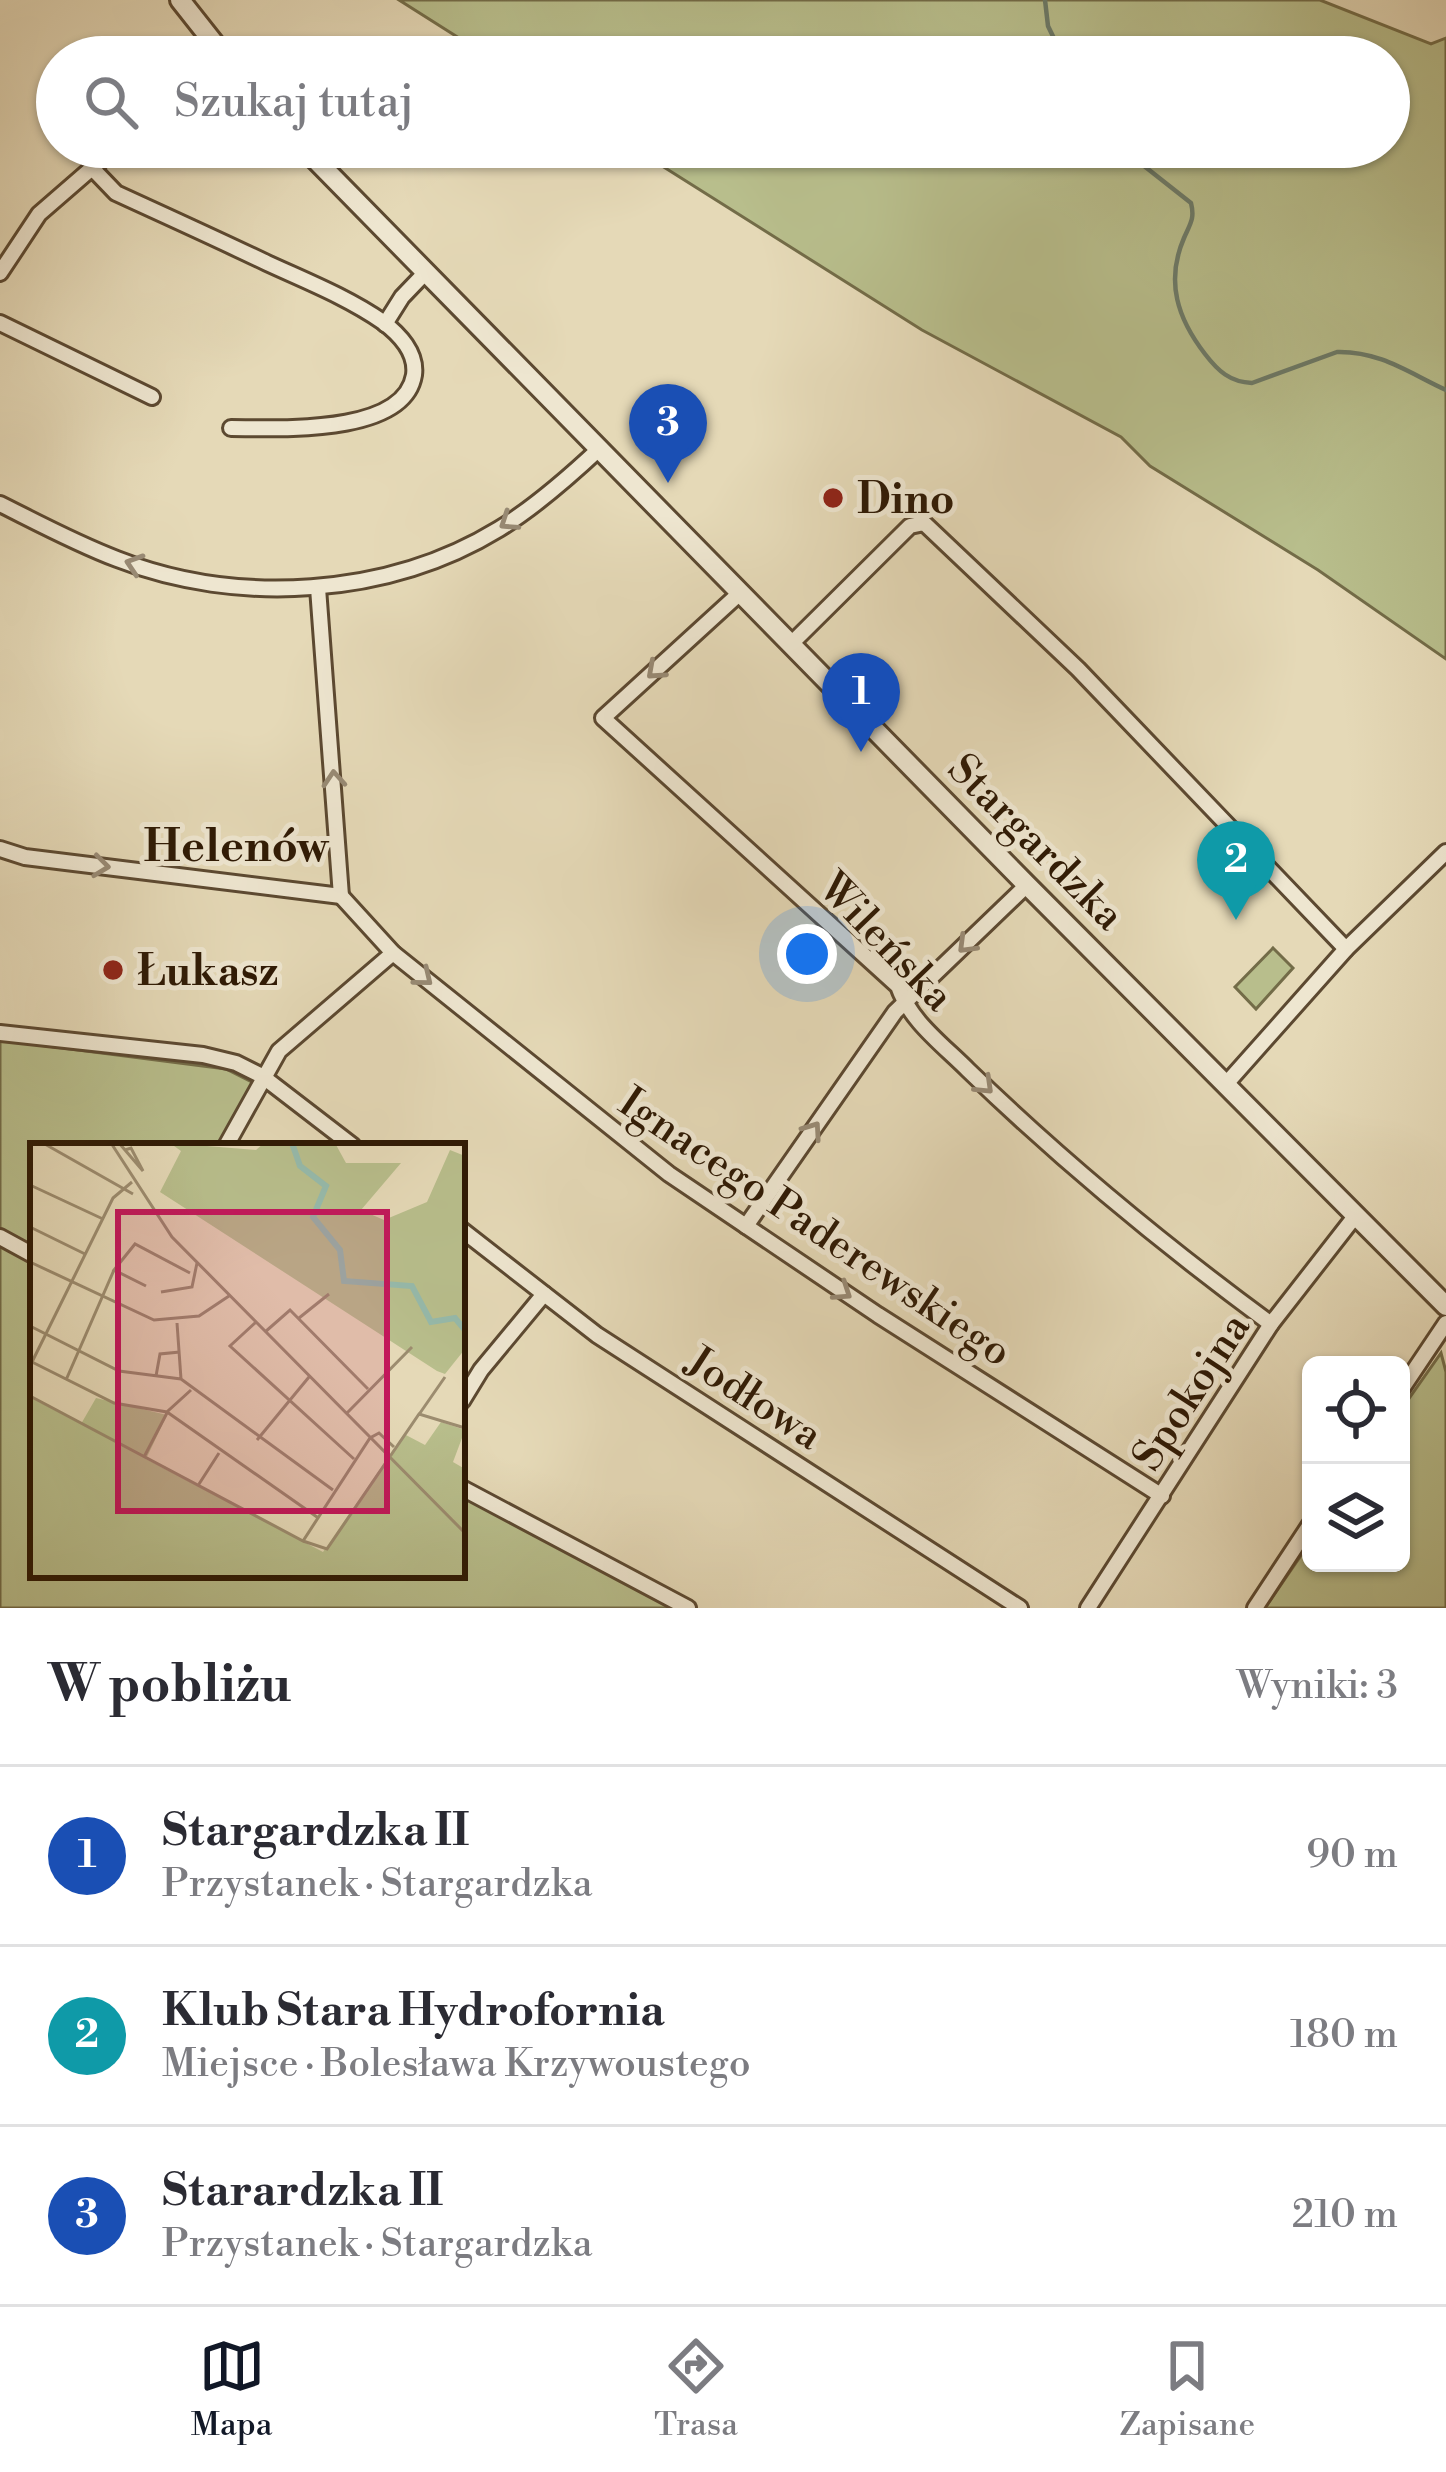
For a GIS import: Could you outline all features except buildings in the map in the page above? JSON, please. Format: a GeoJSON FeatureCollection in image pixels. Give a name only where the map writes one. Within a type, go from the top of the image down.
{"type":"FeatureCollection","features":[{"type":"Feature","properties":{"kind":"street"},"geometry":{"type":"LineString","coordinates":[[180,0],[208,36]]}},
{"type":"Feature","properties":{"kind":"street"},"geometry":{"type":"LineString","coordinates":[[0,273],[39,214],[92,168],[116,193],[329,291],[385,324],[410,350],[414,378],[396,404],[381,413],[334,424],[231,428]]}},
{"type":"Feature","properties":{"kind":"street","name":"Stargardzka"},"geometry":{"type":"LineString","coordinates":[[323,168],[1446,1306]]}},
{"type":"Feature","properties":{"kind":"street"},"geometry":{"type":"LineString","coordinates":[[385,324],[425,273]]}},
{"type":"Feature","properties":{"kind":"street"},"geometry":{"type":"LineString","coordinates":[[0,323],[152,398]]}},
{"type":"Feature","properties":{"kind":"street"},"geometry":{"type":"LineString","coordinates":[[0,504],[118,560],[160,573],[224,584],[318,588],[395,572],[477,542],[516,518],[599,449]]}},
{"type":"Feature","properties":{"kind":"street"},"geometry":{"type":"LineString","coordinates":[[792,643],[910,526],[923,524],[1078,669],[1346,949]]}},
{"type":"Feature","properties":{"kind":"street"},"geometry":{"type":"LineString","coordinates":[[0,849],[25,857],[341,896],[318,588]]}},
{"type":"Feature","properties":{"kind":"street","name":"Wileńska"},"geometry":{"type":"LineString","coordinates":[[741,592],[603,718],[898,986],[913,1016],[1017,1118],[1185,1261],[1271,1324]]}},
{"type":"Feature","properties":{"kind":"street"},"geometry":{"type":"LineString","coordinates":[[1226,1084],[1346,949],[1446,852]]}},
{"type":"Feature","properties":{"kind":"street"},"geometry":{"type":"LineString","coordinates":[[746,1226],[904,1002],[1027,885]]}},
{"type":"Feature","properties":{"kind":"street","name":"Ignacego Paderewskiego"},"geometry":{"type":"LineString","coordinates":[[341,896],[393,953],[669,1174],[1162,1496]]}},
{"type":"Feature","properties":{"kind":"street"},"geometry":{"type":"LineString","coordinates":[[228,1143],[262,1076],[298,1032],[393,953]]}},
{"type":"Feature","properties":{"kind":"street"},"geometry":{"type":"LineString","coordinates":[[0,1033],[202,1055],[236,1063],[262,1076],[349,1143]]}},
{"type":"Feature","properties":{"kind":"street","name":"Spokojna"},"geometry":{"type":"LineString","coordinates":[[1088,1608],[1271,1324],[1356,1215]]}},
{"type":"Feature","properties":{"kind":"street","name":"Jodłowa"},"geometry":{"type":"LineString","coordinates":[[465,1233],[597,1335],[1020,1608]]}},
{"type":"Feature","properties":{"kind":"street"},"geometry":{"type":"LineString","coordinates":[[0,1237],[30,1253]]}},
{"type":"Feature","properties":{"kind":"street"},"geometry":{"type":"LineString","coordinates":[[465,1396],[544,1294]]}},
{"type":"Feature","properties":{"kind":"street"},"geometry":{"type":"LineString","coordinates":[[1410,1377],[1446,1323]]}},
{"type":"Feature","properties":{"kind":"street"},"geometry":{"type":"LineString","coordinates":[[465,1490],[688,1608]]}},
{"type":"Feature","properties":{"kind":"street"},"geometry":{"type":"LineString","coordinates":[[1255,1608],[1302,1537]]}},
{"type":"Feature","properties":{"kind":"green space"},"geometry":{"type":"Polygon","coordinates":[[[399,0],[1320,0],[1431,44],[1446,38],[1446,659],[1318,570],[1150,466],[1121,437],[922,330],[665,168],[1410,168],[1410,36],[456,36],[399,0]]]}},
{"type":"Feature","properties":{"kind":"green space"},"geometry":{"type":"Polygon","coordinates":[[[1273,948],[1293,968],[1256,1009],[1235,987],[1273,948]]]}},
{"type":"Feature","properties":{"kind":"green space"},"geometry":{"type":"Polygon","coordinates":[[[0,1040],[226,1069],[264,1088],[236,1143],[30,1143],[30,1578],[465,1578],[465,1497],[672,1608],[0,1608],[0,1040]]]}},
{"type":"Feature","properties":{"kind":"green space"},"geometry":{"type":"Polygon","coordinates":[[[1441,1353],[1446,1372],[1446,1608],[1265,1608],[1302,1554],[1302,1572],[1410,1572],[1410,1397],[1441,1353]]]}},
{"type":"Feature","properties":{"kind":"waterway"},"geometry":{"type":"LineString","coordinates":[[1045,0],[1053,36]]}},
{"type":"Feature","properties":{"kind":"waterway"},"geometry":{"type":"LineString","coordinates":[[1147,168],[1191,203],[1191,221],[1175,270],[1177,299],[1196,341],[1225,374],[1252,383],[1337,352],[1353,353],[1394,364],[1446,390]]}},
{"type":"Feature","properties":{"kind":"place","name":"Starardzka II"},"geometry":{"type":"Point","coordinates":[668,483]}},
{"type":"Feature","properties":{"kind":"place","name":"Dino"},"geometry":{"type":"Point","coordinates":[833,498]}},
{"type":"Feature","properties":{"kind":"place","name":"Stargardzka II"},"geometry":{"type":"Point","coordinates":[861,752]}},
{"type":"Feature","properties":{"kind":"place","name":"Klub Stara Hydrofornia"},"geometry":{"type":"Point","coordinates":[1236,920]}},
{"type":"Feature","properties":{"kind":"place","name":"Łukasz"},"geometry":{"type":"Point","coordinates":[113,970]}},
{"type":"Feature","properties":{"kind":"district","name":"Helenów"},"geometry":{"type":"Point","coordinates":[236,845]}}]}
